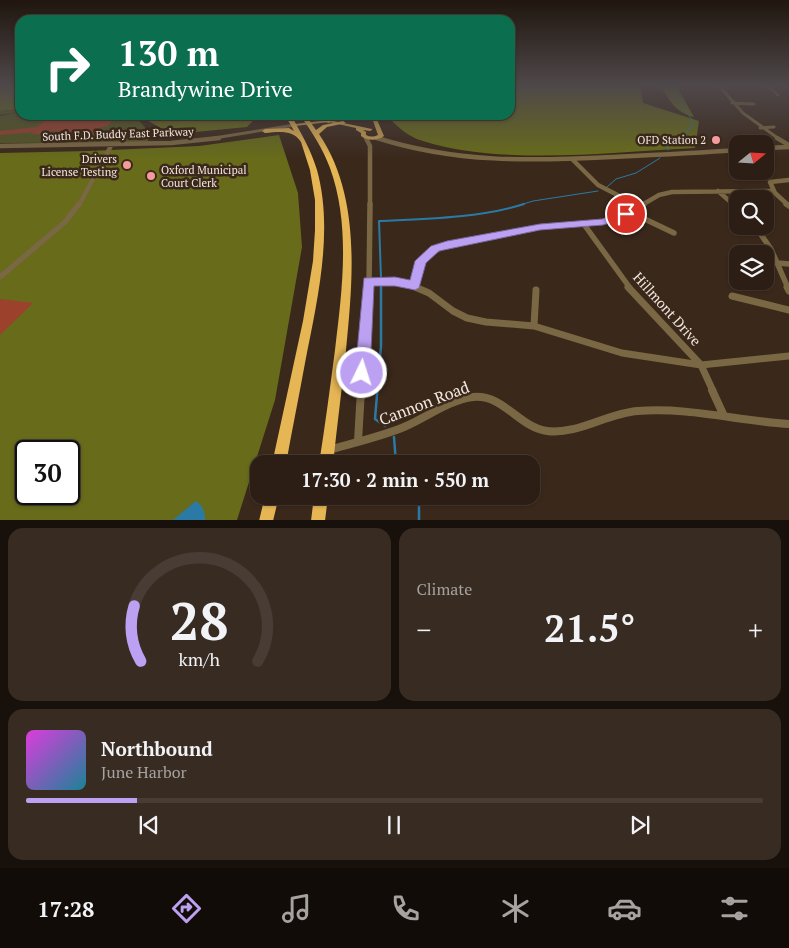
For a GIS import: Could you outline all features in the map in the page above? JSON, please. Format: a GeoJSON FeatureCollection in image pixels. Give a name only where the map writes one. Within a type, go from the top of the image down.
{"type":"FeatureCollection","features":[{"type":"Feature","properties":{"kind":"highway"},"geometry":{"type":"LineString","coordinates":[[265,131],[283,124],[286,120]]}},
{"type":"Feature","properties":{"kind":"highway"},"geometry":{"type":"LineString","coordinates":[[281,455],[319,256],[320,213],[317,185],[311,160],[303,140],[290,120]]}},
{"type":"Feature","properties":{"kind":"highway"},"geometry":{"type":"LineString","coordinates":[[307,120],[334,168],[344,204],[348,237],[348,271],[344,323],[327,455]]}},
{"type":"Feature","properties":{"kind":"highway"},"geometry":{"type":"LineString","coordinates":[[321,120],[329,121]]}},
{"type":"Feature","properties":{"kind":"highway"},"geometry":{"type":"LineString","coordinates":[[316,133],[325,126],[346,124]]}},
{"type":"Feature","properties":{"kind":"highway"},"geometry":{"type":"LineString","coordinates":[[265,131],[289,130],[303,140]]}},
{"type":"Feature","properties":{"kind":"highway"},"geometry":{"type":"LineString","coordinates":[[266,520],[270,505]]}},
{"type":"Feature","properties":{"kind":"highway"},"geometry":{"type":"LineString","coordinates":[[318,520],[320,505]]}},
{"type":"Feature","properties":{"kind":"main road"},"geometry":{"type":"LineString","coordinates":[[295,125],[303,120]]}},
{"type":"Feature","properties":{"kind":"main road"},"geometry":{"type":"LineString","coordinates":[[321,120],[346,124],[376,134]]}},
{"type":"Feature","properties":{"kind":"main road"},"geometry":{"type":"LineString","coordinates":[[375,120],[376,134]]}},
{"type":"Feature","properties":{"kind":"main road"},"geometry":{"type":"LineString","coordinates":[[357,127],[376,123]]}},
{"type":"Feature","properties":{"kind":"main road"},"geometry":{"type":"LineString","coordinates":[[346,124],[365,135],[376,134]]}},
{"type":"Feature","properties":{"kind":"main road"},"geometry":{"type":"LineString","coordinates":[[365,135],[376,134]]}},
{"type":"Feature","properties":{"kind":"street"},"geometry":{"type":"LineString","coordinates":[[738,109],[760,128],[789,146]]}},
{"type":"Feature","properties":{"kind":"street","name":"South F.D. Buddy East Parkway"},"geometry":{"type":"LineString","coordinates":[[0,146],[171,143],[265,131],[295,125]]}},
{"type":"Feature","properties":{"kind":"street"},"geometry":{"type":"LineString","coordinates":[[760,128],[774,127]]}},
{"type":"Feature","properties":{"kind":"street"},"geometry":{"type":"LineString","coordinates":[[376,134],[385,141],[442,154],[481,159],[573,160],[729,151]]}},
{"type":"Feature","properties":{"kind":"street"},"geometry":{"type":"LineString","coordinates":[[376,134],[401,144]]}},
{"type":"Feature","properties":{"kind":"street"},"geometry":{"type":"LineString","coordinates":[[370,146],[376,134]]}},
{"type":"Feature","properties":{"kind":"street"},"geometry":{"type":"LineString","coordinates":[[358,441],[368,281],[370,146],[365,135]]}},
{"type":"Feature","properties":{"kind":"street"},"geometry":{"type":"LineString","coordinates":[[370,146],[385,141]]}},
{"type":"Feature","properties":{"kind":"street"},"geometry":{"type":"LineString","coordinates":[[0,276],[65,222],[76,210],[112,144]]}},
{"type":"Feature","properties":{"kind":"street"},"geometry":{"type":"LineString","coordinates":[[774,147],[789,146]]}},
{"type":"Feature","properties":{"kind":"street"},"geometry":{"type":"LineString","coordinates":[[573,160],[598,185],[639,206]]}},
{"type":"Feature","properties":{"kind":"street"},"geometry":{"type":"LineString","coordinates":[[772,190],[770,182],[789,180]]}},
{"type":"Feature","properties":{"kind":"street"},"geometry":{"type":"LineString","coordinates":[[415,285],[421,261],[435,248],[540,227],[603,222],[622,217],[662,194],[686,191],[729,191]]}},
{"type":"Feature","properties":{"kind":"street"},"geometry":{"type":"LineString","coordinates":[[718,191],[729,201]]}},
{"type":"Feature","properties":{"kind":"street"},"geometry":{"type":"LineString","coordinates":[[774,193],[789,206]]}},
{"type":"Feature","properties":{"kind":"street"},"geometry":{"type":"LineString","coordinates":[[630,212],[674,233]]}},
{"type":"Feature","properties":{"kind":"street","name":"Hillmont Drive"},"geometry":{"type":"LineString","coordinates":[[583,223],[627,285],[701,365],[724,416]]}},
{"type":"Feature","properties":{"kind":"street"},"geometry":{"type":"LineString","coordinates":[[763,235],[768,241],[778,262],[789,292]]}},
{"type":"Feature","properties":{"kind":"street"},"geometry":{"type":"LineString","coordinates":[[778,262],[789,264]]}},
{"type":"Feature","properties":{"kind":"street"},"geometry":{"type":"LineString","coordinates":[[368,281],[395,281],[415,285],[453,311],[467,318],[486,322],[534,326],[622,353],[701,365],[789,356]]}},
{"type":"Feature","properties":{"kind":"street"},"geometry":{"type":"LineString","coordinates":[[534,326],[536,290]]}},
{"type":"Feature","properties":{"kind":"street"},"geometry":{"type":"LineString","coordinates":[[732,296],[789,310]]}},
{"type":"Feature","properties":{"kind":"street","name":"Cannon Road"},"geometry":{"type":"LineString","coordinates":[[328,450],[410,425],[455,402],[471,397],[486,396],[498,400],[530,426],[546,431],[564,431],[636,411],[724,416],[789,424]]}},
{"type":"Feature","properties":{"kind":"green space"},"geometry":{"type":"Polygon","coordinates":[[[15,110],[15,113],[0,115],[0,111],[15,110]]]}},
{"type":"Feature","properties":{"kind":"green space"},"geometry":{"type":"Polygon","coordinates":[[[15,113],[15,120],[138,120],[149,132],[148,142],[0,143],[0,116],[15,113]]]}},
{"type":"Feature","properties":{"kind":"shaded area"},"geometry":{"type":"Polygon","coordinates":[[[515,109],[662,109],[699,121],[695,148],[593,154],[522,155],[487,153],[454,149],[423,141],[403,131],[391,120],[515,120],[515,109]]]}},
{"type":"Feature","properties":{"kind":"shaded area"},"geometry":{"type":"Polygon","coordinates":[[[678,109],[690,109],[694,117],[688,115],[678,109]]]}},
{"type":"Feature","properties":{"kind":"shaded area"},"geometry":{"type":"Polygon","coordinates":[[[146,120],[253,120],[247,127],[164,135],[157,133],[161,128],[146,120]]]}},
{"type":"Feature","properties":{"kind":"shaded area"},"geometry":{"type":"Polygon","coordinates":[[[279,135],[298,193],[302,247],[275,400],[258,455],[250,455],[250,479],[237,520],[0,520],[0,153],[199,146],[279,135]]]}},
{"type":"Feature","properties":{"kind":"water"},"geometry":{"type":"Polygon","coordinates":[[[196,501],[203,509],[205,520],[173,520],[196,501]]]}},
{"type":"Feature","properties":{"kind":"building"},"geometry":{"type":"Polygon","coordinates":[[[46,120],[113,120],[107,126],[89,135],[52,131],[48,134],[30,134],[34,132],[0,135],[0,131],[36,127],[46,120]]]}},
{"type":"Feature","properties":{"kind":"building"},"geometry":{"type":"Polygon","coordinates":[[[0,299],[33,303],[0,335],[0,299]]]}},
{"type":"Feature","properties":{"kind":"waterway"},"geometry":{"type":"LineString","coordinates":[[668,150],[666,142],[683,136],[694,123],[685,109]]}},
{"type":"Feature","properties":{"kind":"waterway"},"geometry":{"type":"LineString","coordinates":[[607,187],[616,179],[636,173],[660,158]]}},
{"type":"Feature","properties":{"kind":"waterway"},"geometry":{"type":"LineString","coordinates":[[520,205],[533,201],[598,191]]}},
{"type":"Feature","properties":{"kind":"waterway"},"geometry":{"type":"LineString","coordinates":[[381,278],[379,221],[471,215],[524,204]]}},
{"type":"Feature","properties":{"kind":"waterway"},"geometry":{"type":"LineString","coordinates":[[381,287],[381,346],[375,419],[385,426]]}},
{"type":"Feature","properties":{"kind":"waterway"},"geometry":{"type":"LineString","coordinates":[[394,437],[395,455]]}},
{"type":"Feature","properties":{"kind":"waterway"},"geometry":{"type":"LineString","coordinates":[[419,505],[419,520]]}},
{"type":"Feature","properties":{"kind":"place","name":"OFD Station 2"},"geometry":{"type":"Point","coordinates":[716,140]}},
{"type":"Feature","properties":{"kind":"place","name":"Drivers License Testing"},"geometry":{"type":"Point","coordinates":[127,165]}},
{"type":"Feature","properties":{"kind":"place","name":"Oxford Municipal Court Clerk"},"geometry":{"type":"Point","coordinates":[151,176]}},
{"type":"Feature","properties":{"kind":"route"},"geometry":{"type":"LineString","coordinates":[[362,373],[368,281],[395,281],[415,285],[421,261],[428,253],[435,249],[540,227],[603,222],[622,217],[626,214]]}}]}
